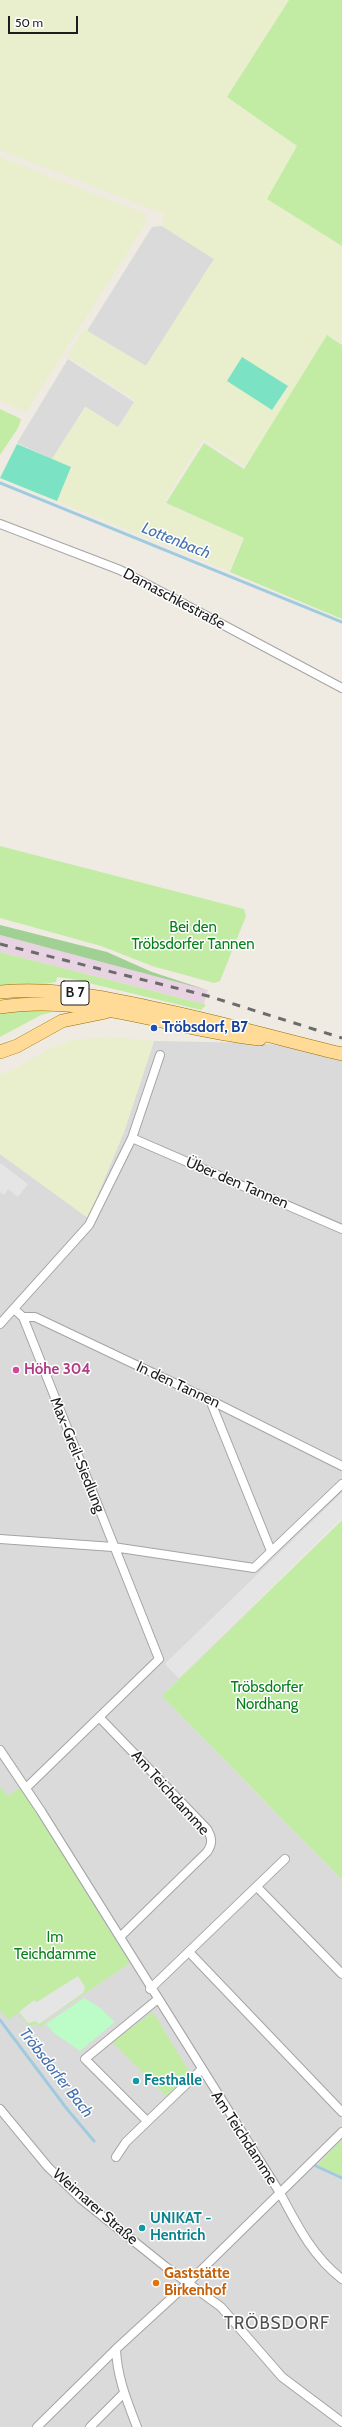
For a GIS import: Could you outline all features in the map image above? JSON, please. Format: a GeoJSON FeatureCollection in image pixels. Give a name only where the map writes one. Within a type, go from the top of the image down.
{"type":"FeatureCollection","features":[{"type":"Feature","properties":{"kind":"main road","name":"B 7"},"geometry":{"type":"LineString","coordinates":[[0,992],[53,991],[107,997],[222,1022],[290,1042],[342,1054]]}},
{"type":"Feature","properties":{"kind":"main road","name":"B 7"},"geometry":{"type":"LineString","coordinates":[[0,1006],[32,1003],[64,1003],[114,1010],[226,1035],[290,1042]]}},
{"type":"Feature","properties":{"kind":"main road","name":"B 7"},"geometry":{"type":"LineString","coordinates":[[0,1052],[16,1046],[62,1021],[114,1010]]}},
{"type":"Feature","properties":{"kind":"street","name":"Damaschkestraße"},"geometry":{"type":"LineString","coordinates":[[0,524],[120,570],[342,688]]}},
{"type":"Feature","properties":{"kind":"street"},"geometry":{"type":"LineString","coordinates":[[0,1324],[89,1225],[132,1138],[160,1055]]}},
{"type":"Feature","properties":{"kind":"street","name":"Über den Tannen"},"geometry":{"type":"LineString","coordinates":[[132,1138],[342,1229]]}},
{"type":"Feature","properties":{"kind":"street"},"geometry":{"type":"LineString","coordinates":[[14,1309],[23,1317]]}},
{"type":"Feature","properties":{"kind":"street","name":"In den Tannen"},"geometry":{"type":"LineString","coordinates":[[23,1317],[35,1317],[210,1400],[342,1466]]}},
{"type":"Feature","properties":{"kind":"street","name":"Max-Greil-Siedlung"},"geometry":{"type":"LineString","coordinates":[[23,1317],[113,1547],[160,1660],[100,1718]]}},
{"type":"Feature","properties":{"kind":"street"},"geometry":{"type":"LineString","coordinates":[[210,1400],[271,1551]]}},
{"type":"Feature","properties":{"kind":"street"},"geometry":{"type":"LineString","coordinates":[[0,1539],[113,1547],[254,1568],[342,1484]]}},
{"type":"Feature","properties":{"kind":"street"},"geometry":{"type":"LineString","coordinates":[[26,1788],[100,1718]]}},
{"type":"Feature","properties":{"kind":"street","name":"Am Teichdamme"},"geometry":{"type":"LineString","coordinates":[[100,1718],[208,1829],[211,1836],[212,1845],[207,1852],[120,1937]]}},
{"type":"Feature","properties":{"kind":"street","name":"Am Teichdamme"},"geometry":{"type":"LineString","coordinates":[[0,1750],[26,1788],[120,1937],[201,2070],[280,2193],[342,2132]]}},
{"type":"Feature","properties":{"kind":"street"},"geometry":{"type":"LineString","coordinates":[[150,1988],[285,1859]]}},
{"type":"Feature","properties":{"kind":"street"},"geometry":{"type":"LineString","coordinates":[[257,1886],[342,1974]]}},
{"type":"Feature","properties":{"kind":"street"},"geometry":{"type":"LineString","coordinates":[[189,1952],[342,2112]]}},
{"type":"Feature","properties":{"kind":"street"},"geometry":{"type":"LineString","coordinates":[[147,2121],[85,2059],[158,1999]]}},
{"type":"Feature","properties":{"kind":"street"},"geometry":{"type":"LineString","coordinates":[[116,2157],[126,2142],[201,2070]]}},
{"type":"Feature","properties":{"kind":"street","name":"Weimarer Straße"},"geometry":{"type":"LineString","coordinates":[[0,2110],[48,2167],[81,2199],[226,2312],[282,2377],[342,2422]]}},
{"type":"Feature","properties":{"kind":"street"},"geometry":{"type":"LineString","coordinates":[[37,2427],[116,2349],[280,2193],[312,2249],[342,2279]]}},
{"type":"Feature","properties":{"kind":"street"},"geometry":{"type":"LineString","coordinates":[[116,2349],[116,2365],[124,2393],[137,2427]]}},
{"type":"Feature","properties":{"kind":"street"},"geometry":{"type":"LineString","coordinates":[[90,2427],[124,2393]]}},
{"type":"Feature","properties":{"kind":"shaded area"},"geometry":{"type":"Polygon","coordinates":[[[162,226],[214,259],[146,366],[87,331],[152,227],[162,226]]]}},
{"type":"Feature","properties":{"kind":"shaded area"},"geometry":{"type":"Polygon","coordinates":[[[68,359],[134,402],[118,427],[85,407],[52,459],[17,443],[68,359]]]}},
{"type":"Feature","properties":{"kind":"shaded area"},"geometry":{"type":"Polygon","coordinates":[[[0,935],[208,990],[204,1004],[0,952],[0,935]]]}},
{"type":"Feature","properties":{"kind":"shaded area"},"geometry":{"type":"Polygon","coordinates":[[[154,1041],[260,1043],[298,1048],[342,1060],[342,1493],[165,1664],[179,1678],[342,1520],[162,1696],[342,1880],[342,2139],[317,2165],[342,2176],[342,2427],[0,2427],[0,1154],[88,1218],[124,1132],[154,1041]]]}},
{"type":"Feature","properties":{"kind":"shaded area"},"geometry":{"type":"Polygon","coordinates":[[[0,1163],[28,1184],[18,1197],[8,1189],[4,1195],[0,1192],[0,1163]]]}},
{"type":"Feature","properties":{"kind":"shaded area"},"geometry":{"type":"Polygon","coordinates":[[[342,1493],[342,1518],[179,1678],[165,1664],[342,1493]]]}},
{"type":"Feature","properties":{"kind":"shaded area"},"geometry":{"type":"Polygon","coordinates":[[[78,1976],[85,1987],[83,1993],[39,2024],[36,2021],[28,2023],[19,2012],[34,2000],[37,2002],[78,1976]]]}},
{"type":"Feature","properties":{"kind":"green space"},"geometry":{"type":"Polygon","coordinates":[[[0,0],[289,0],[227,97],[297,146],[267,199],[342,246],[342,343],[329,335],[245,466],[203,439],[163,503],[243,538],[229,571],[0,478],[17,444],[52,459],[86,407],[119,428],[135,400],[67,356],[84,329],[146,366],[214,259],[162,226],[164,214],[0,150],[0,0]]]}},
{"type":"Feature","properties":{"kind":"green space"},"geometry":{"type":"Polygon","coordinates":[[[289,0],[342,0],[342,246],[267,199],[297,146],[227,97],[289,0]]]}},
{"type":"Feature","properties":{"kind":"green space"},"geometry":{"type":"Polygon","coordinates":[[[0,157],[146,214],[146,223],[26,412],[0,401],[0,157]]]}},
{"type":"Feature","properties":{"kind":"green space"},"geometry":{"type":"Polygon","coordinates":[[[327,335],[342,345],[342,619],[230,572],[244,538],[166,503],[204,443],[244,469],[327,335]]]}},
{"type":"Feature","properties":{"kind":"green space"},"geometry":{"type":"Polygon","coordinates":[[[242,357],[288,386],[272,410],[227,381],[242,357]]]}},
{"type":"Feature","properties":{"kind":"green space"},"geometry":{"type":"Polygon","coordinates":[[[0,409],[21,419],[18,428],[0,455],[0,409]]]}},
{"type":"Feature","properties":{"kind":"green space"},"geometry":{"type":"Polygon","coordinates":[[[17,444],[71,467],[57,501],[0,478],[17,444]]]}},
{"type":"Feature","properties":{"kind":"green space","name":"Bei den Tröbsdorfer Tannen"},"geometry":{"type":"Polygon","coordinates":[[[0,846],[244,909],[246,916],[220,981],[214,983],[152,966],[101,946],[0,918],[0,846]]]}},
{"type":"Feature","properties":{"kind":"green space"},"geometry":{"type":"Polygon","coordinates":[[[0,925],[107,952],[152,972],[207,990],[0,935],[0,925]]]}},
{"type":"Feature","properties":{"kind":"green space"},"geometry":{"type":"Polygon","coordinates":[[[0,952],[206,1005],[201,1010],[72,979],[57,977],[56,982],[34,986],[0,987],[0,952]]]}},
{"type":"Feature","properties":{"kind":"green space"},"geometry":{"type":"Polygon","coordinates":[[[29,1010],[52,1012],[41,1015],[0,1037],[0,1013],[29,1010]]]}},
{"type":"Feature","properties":{"kind":"green space"},"geometry":{"type":"Polygon","coordinates":[[[109,1037],[154,1041],[124,1132],[88,1218],[0,1154],[0,1074],[13,1070],[49,1049],[71,1040],[109,1037]]]}},
{"type":"Feature","properties":{"kind":"green space","name":"Tröbsdorfer Nordhang"},"geometry":{"type":"Polygon","coordinates":[[[342,1520],[342,1880],[162,1696],[342,1520]]]}},
{"type":"Feature","properties":{"kind":"green space","name":"Im Teichdamme"},"geometry":{"type":"Polygon","coordinates":[[[0,1787],[8,1796],[21,1787],[130,1963],[46,2020],[45,2024],[40,2027],[36,2024],[29,2026],[18,2013],[8,2020],[0,2010],[0,1787]]]}},
{"type":"Feature","properties":{"kind":"green space"},"geometry":{"type":"Polygon","coordinates":[[[84,1998],[99,2007],[115,2022],[80,2051],[54,2033],[46,2024],[84,1998]]]}},
{"type":"Feature","properties":{"kind":"green space"},"geometry":{"type":"Polygon","coordinates":[[[153,2012],[190,2073],[166,2096],[112,2042],[153,2012]]]}},
{"type":"Feature","properties":{"kind":"green space"},"geometry":{"type":"Polygon","coordinates":[[[342,2139],[342,2176],[317,2165],[342,2139]]]}},
{"type":"Feature","properties":{"kind":"waterway","name":"Lottenbach"},"geometry":{"type":"LineString","coordinates":[[0,483],[342,622]]}},
{"type":"Feature","properties":{"kind":"waterway","name":"Tröbsdorfer Bach"},"geometry":{"type":"LineString","coordinates":[[0,2020],[67,2109],[94,2141]]}},
{"type":"Feature","properties":{"kind":"waterway"},"geometry":{"type":"LineString","coordinates":[[316,2166],[342,2178]]}},
{"type":"Feature","properties":{"kind":"railway"},"geometry":{"type":"LineString","coordinates":[[0,944],[208,996],[342,1038]]}},
{"type":"Feature","properties":{"kind":"place","name":"Tröbsdorf, B7"},"geometry":{"type":"Point","coordinates":[154,1028]}},
{"type":"Feature","properties":{"kind":"place","name":"Höhe 304"},"geometry":{"type":"Point","coordinates":[16,1370]}},
{"type":"Feature","properties":{"kind":"place","name":"Festhalle"},"geometry":{"type":"Point","coordinates":[136,2081]}},
{"type":"Feature","properties":{"kind":"place","name":"UNIKAT - Hentrich"},"geometry":{"type":"Point","coordinates":[142,2228]}},
{"type":"Feature","properties":{"kind":"place","name":"Gaststätte Birkenhof"},"geometry":{"type":"Point","coordinates":[156,2283]}},
{"type":"Feature","properties":{"kind":"district","name":"TRÖBSDORF"},"geometry":{"type":"Point","coordinates":[277,2324]}}]}
